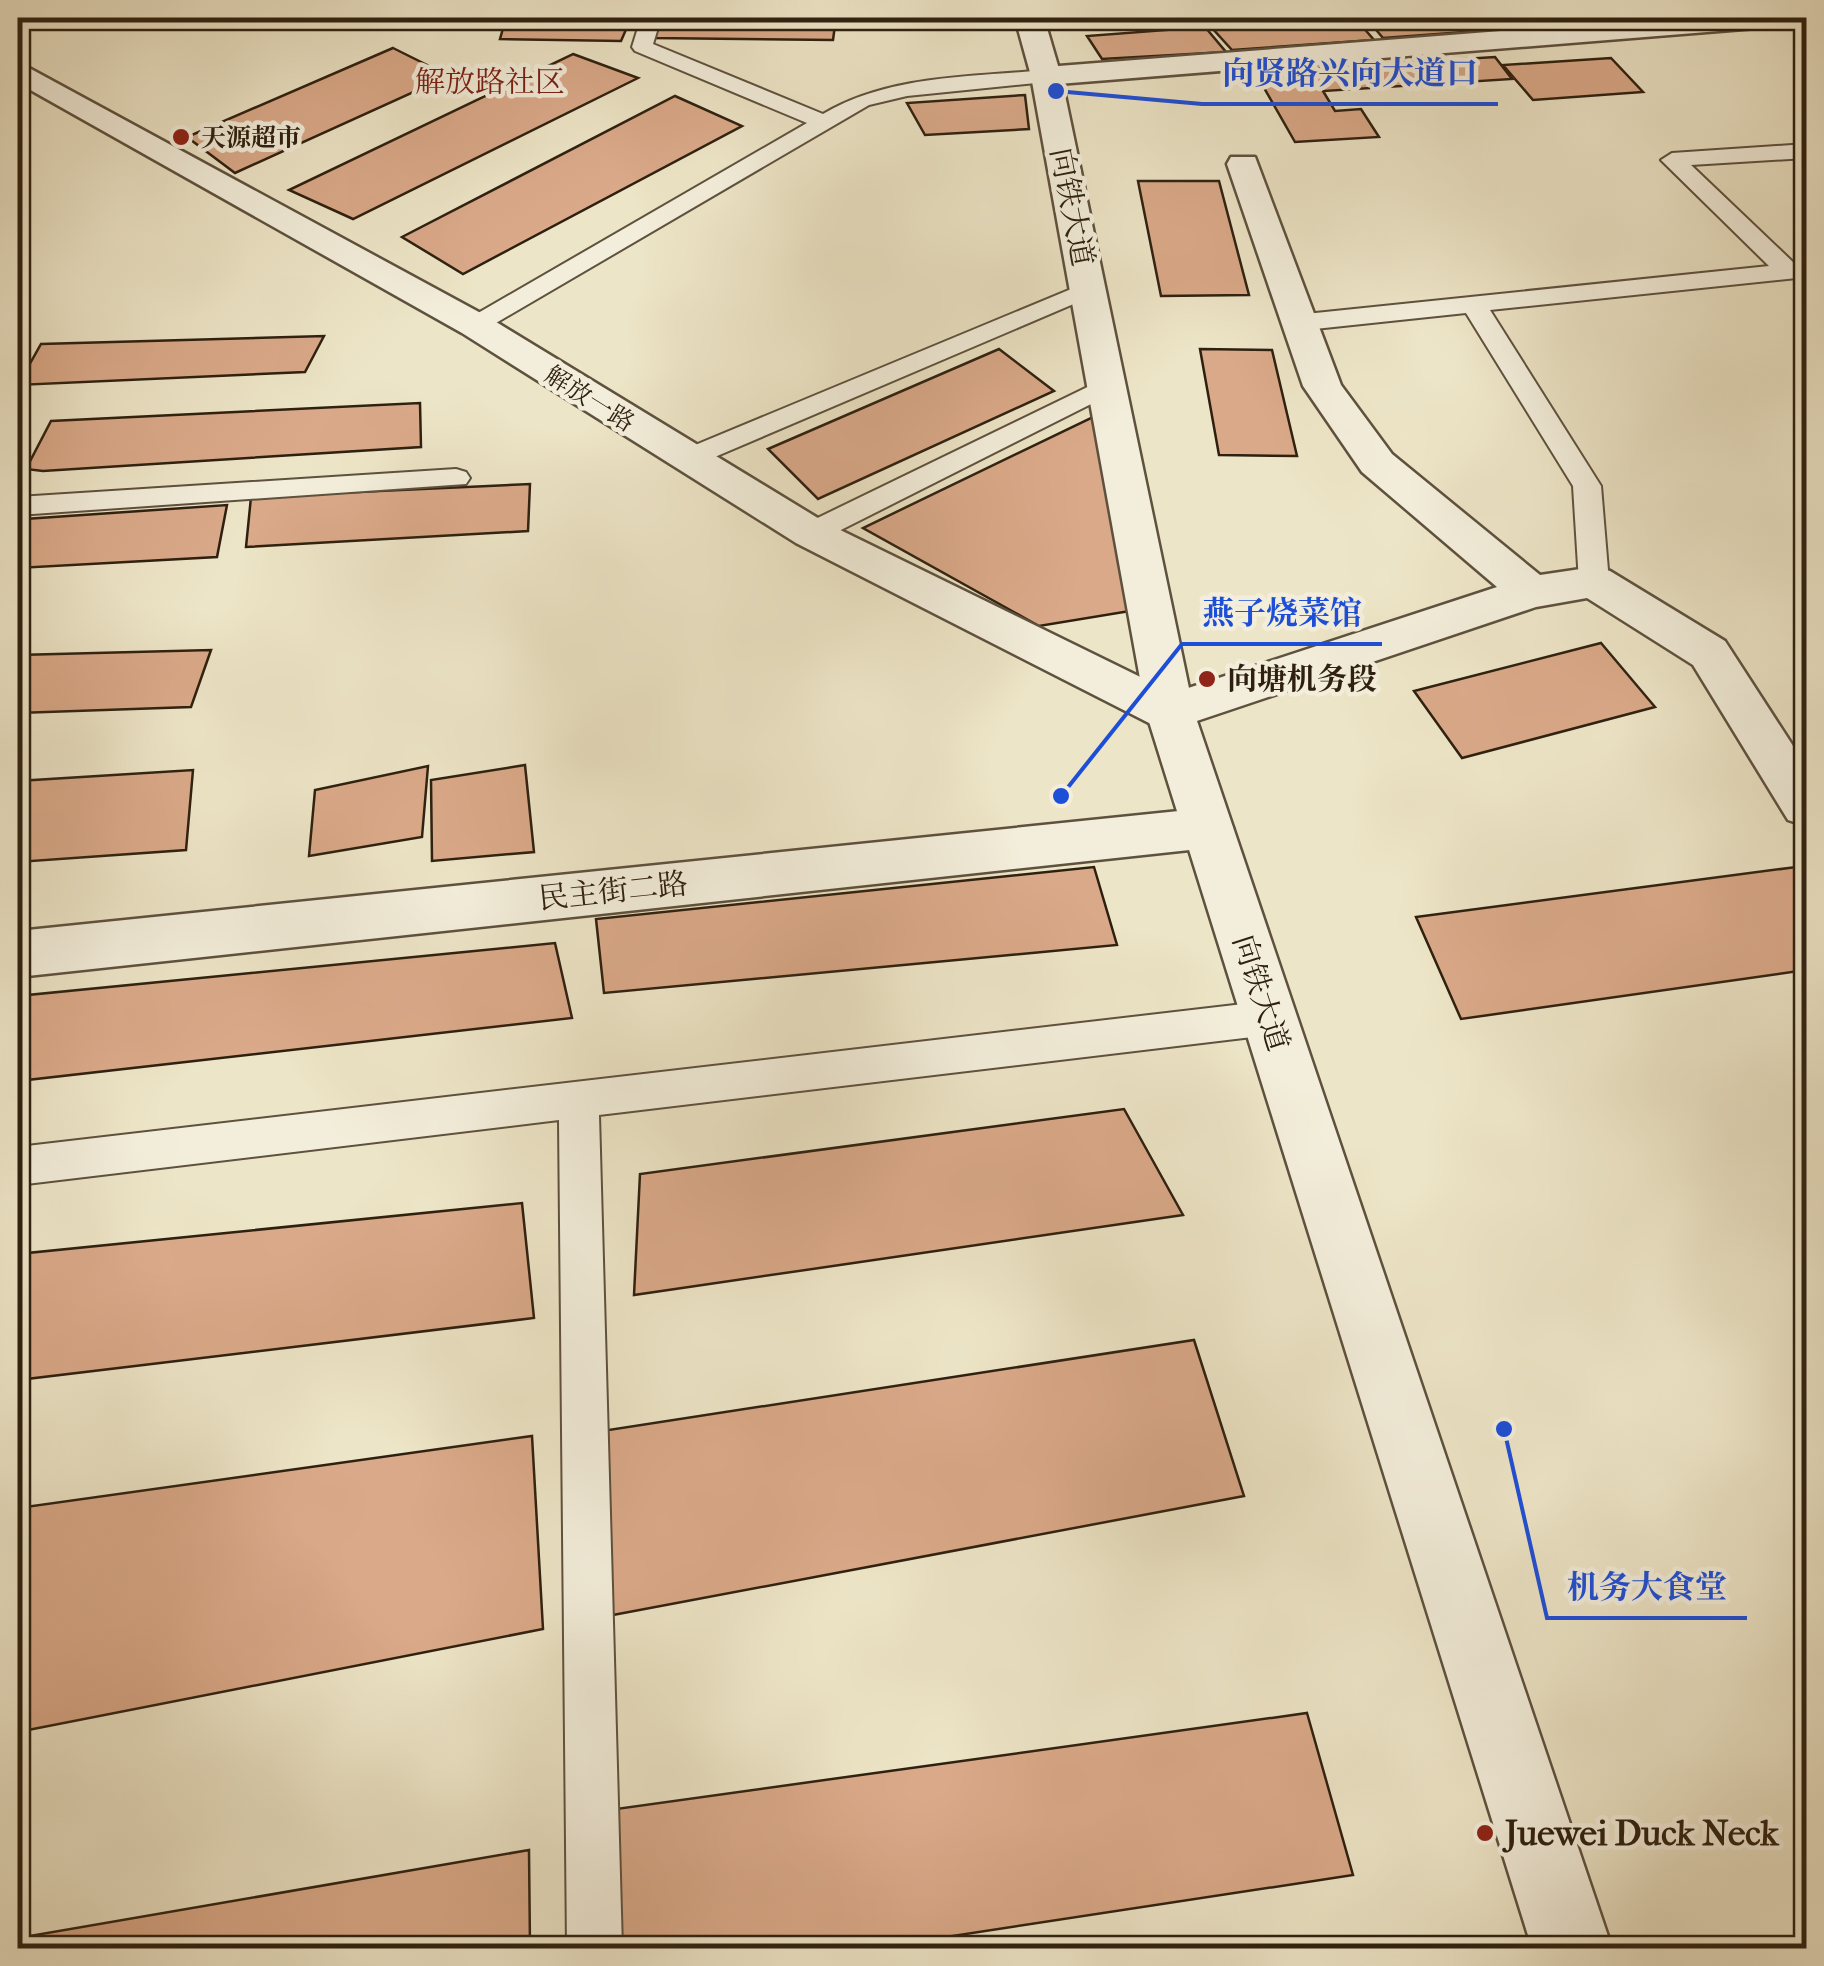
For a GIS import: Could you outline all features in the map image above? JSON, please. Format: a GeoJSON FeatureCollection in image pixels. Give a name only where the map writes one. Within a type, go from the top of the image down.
{"type":"FeatureCollection","features":[{"type":"Feature","properties":{"kind":"street","name":"向铁大道"},"geometry":{"type":"LineString","coordinates":[[1030,18],[1046,76],[1170,712],[1572,1948]]}},
{"type":"Feature","properties":{"kind":"street"},"geometry":{"type":"LineString","coordinates":[[1046,76],[1769,18]]}},
{"type":"Feature","properties":{"kind":"street","name":"解放一路"},"geometry":{"type":"LineString","coordinates":[[18,70],[476,325],[686,460],[811,534],[1170,712]]}},
{"type":"Feature","properties":{"kind":"street"},"geometry":{"type":"LineString","coordinates":[[1243,164],[1296,322],[1322,386],[1377,463],[1531,592]]}},
{"type":"Feature","properties":{"kind":"street"},"geometry":{"type":"LineString","coordinates":[[1170,712],[1531,592],[1594,582],[1709,653],[1806,806]]}},
{"type":"Feature","properties":{"kind":"street","name":"民主街二路"},"geometry":{"type":"LineString","coordinates":[[18,954],[1208,828]]}},
{"type":"Feature","properties":{"kind":"lane"},"geometry":{"type":"LineString","coordinates":[[651,18],[642,47],[826,123]]}},
{"type":"Feature","properties":{"kind":"lane"},"geometry":{"type":"LineString","coordinates":[[476,325],[862,100],[1046,76]]}},
{"type":"Feature","properties":{"kind":"lane"},"geometry":{"type":"LineString","coordinates":[[1798,271],[1672,160],[1806,151]]}},
{"type":"Feature","properties":{"kind":"lane"},"geometry":{"type":"LineString","coordinates":[[1296,322],[1798,271]]}},
{"type":"Feature","properties":{"kind":"lane"},"geometry":{"type":"LineString","coordinates":[[686,460],[1088,289]]}},
{"type":"Feature","properties":{"kind":"lane"},"geometry":{"type":"LineString","coordinates":[[1474,304],[1587,486],[1594,582]]}},
{"type":"Feature","properties":{"kind":"lane"},"geometry":{"type":"LineString","coordinates":[[811,534],[1106,386]]}},
{"type":"Feature","properties":{"kind":"lane"},"geometry":{"type":"LineString","coordinates":[[18,506],[456,478]]}},
{"type":"Feature","properties":{"kind":"lane"},"geometry":{"type":"LineString","coordinates":[[18,1166],[1269,1018]]}},
{"type":"Feature","properties":{"kind":"lane"},"geometry":{"type":"LineString","coordinates":[[579,1100],[595,1948]]}},
{"type":"Feature","properties":{"kind":"building"},"geometry":{"type":"Polygon","coordinates":[[[506,18],[631,18],[621,41],[500,39],[506,18]]]}},
{"type":"Feature","properties":{"kind":"building"},"geometry":{"type":"Polygon","coordinates":[[[656,18],[836,18],[833,40],[652,38],[656,18]]]}},
{"type":"Feature","properties":{"kind":"building"},"geometry":{"type":"Polygon","coordinates":[[[1355,18],[1374,40],[1232,50],[1212,28],[1355,18]]]}},
{"type":"Feature","properties":{"kind":"building"},"geometry":{"type":"Polygon","coordinates":[[[1366,18],[1569,18],[1575,24],[1383,38],[1366,18]]]}},
{"type":"Feature","properties":{"kind":"building"},"geometry":{"type":"Polygon","coordinates":[[[1205,27],[1226,52],[1102,59],[1087,36],[1205,27]]]}},
{"type":"Feature","properties":{"kind":"building"},"geometry":{"type":"Polygon","coordinates":[[[393,48],[449,76],[235,173],[187,137],[393,48]]]}},
{"type":"Feature","properties":{"kind":"building"},"geometry":{"type":"Polygon","coordinates":[[[573,54],[638,78],[353,219],[289,190],[573,54]]]}},
{"type":"Feature","properties":{"kind":"building"},"geometry":{"type":"Polygon","coordinates":[[[1495,57],[1512,79],[1323,91],[1335,111],[1361,109],[1379,137],[1295,142],[1255,72],[1495,57]]]}},
{"type":"Feature","properties":{"kind":"building"},"geometry":{"type":"Polygon","coordinates":[[[1611,58],[1643,92],[1533,100],[1503,65],[1611,58]]]}},
{"type":"Feature","properties":{"kind":"building"},"geometry":{"type":"Polygon","coordinates":[[[1025,95],[1029,129],[925,135],[907,103],[1025,95]]]}},
{"type":"Feature","properties":{"kind":"building"},"geometry":{"type":"Polygon","coordinates":[[[675,96],[742,126],[463,274],[402,237],[675,96]]]}},
{"type":"Feature","properties":{"kind":"building"},"geometry":{"type":"Polygon","coordinates":[[[1138,181],[1219,181],[1249,295],[1161,296],[1138,181]]]}},
{"type":"Feature","properties":{"kind":"building"},"geometry":{"type":"Polygon","coordinates":[[[324,336],[305,372],[18,385],[41,344],[324,336]]]}},
{"type":"Feature","properties":{"kind":"building"},"geometry":{"type":"Polygon","coordinates":[[[999,349],[1054,391],[818,499],[768,449],[999,349]]]}},
{"type":"Feature","properties":{"kind":"building"},"geometry":{"type":"Polygon","coordinates":[[[1200,349],[1272,350],[1297,456],[1219,455],[1200,349]]]}},
{"type":"Feature","properties":{"kind":"building"},"geometry":{"type":"Polygon","coordinates":[[[420,403],[421,447],[26,469],[51,421],[420,403]]]}},
{"type":"Feature","properties":{"kind":"building"},"geometry":{"type":"Polygon","coordinates":[[[1095,416],[1130,611],[1039,626],[863,528],[1095,416]]]}},
{"type":"Feature","properties":{"kind":"building"},"geometry":{"type":"Polygon","coordinates":[[[530,484],[528,531],[246,547],[251,497],[530,484]]]}},
{"type":"Feature","properties":{"kind":"building"},"geometry":{"type":"Polygon","coordinates":[[[227,505],[217,557],[18,568],[18,533],[25,519],[227,505]]]}},
{"type":"Feature","properties":{"kind":"building"},"geometry":{"type":"Polygon","coordinates":[[[1601,643],[1655,707],[1462,758],[1414,691],[1601,643]]]}},
{"type":"Feature","properties":{"kind":"building"},"geometry":{"type":"Polygon","coordinates":[[[211,650],[191,707],[18,713],[18,655],[211,650]]]}},
{"type":"Feature","properties":{"kind":"building"},"geometry":{"type":"Polygon","coordinates":[[[525,765],[534,852],[432,861],[431,780],[525,765]]]}},
{"type":"Feature","properties":{"kind":"building"},"geometry":{"type":"Polygon","coordinates":[[[428,766],[422,837],[309,856],[315,790],[428,766]]]}},
{"type":"Feature","properties":{"kind":"building"},"geometry":{"type":"Polygon","coordinates":[[[193,770],[186,850],[18,862],[18,781],[193,770]]]}},
{"type":"Feature","properties":{"kind":"building"},"geometry":{"type":"Polygon","coordinates":[[[1094,867],[1117,945],[604,993],[596,919],[1094,867]]]}},
{"type":"Feature","properties":{"kind":"building"},"geometry":{"type":"Polygon","coordinates":[[[1796,867],[1806,883],[1806,970],[1461,1019],[1416,917],[1796,867]]]}},
{"type":"Feature","properties":{"kind":"building"},"geometry":{"type":"Polygon","coordinates":[[[555,943],[572,1018],[18,1081],[18,996],[555,943]]]}},
{"type":"Feature","properties":{"kind":"building"},"geometry":{"type":"Polygon","coordinates":[[[1124,1109],[1183,1215],[634,1295],[640,1174],[1124,1109]]]}},
{"type":"Feature","properties":{"kind":"building"},"geometry":{"type":"Polygon","coordinates":[[[522,1203],[534,1318],[18,1380],[18,1254],[522,1203]]]}},
{"type":"Feature","properties":{"kind":"building"},"geometry":{"type":"Polygon","coordinates":[[[1194,1340],[1244,1496],[613,1615],[602,1431],[1194,1340]]]}},
{"type":"Feature","properties":{"kind":"building"},"geometry":{"type":"Polygon","coordinates":[[[532,1436],[543,1629],[18,1732],[18,1508],[532,1436]]]}},
{"type":"Feature","properties":{"kind":"building"},"geometry":{"type":"Polygon","coordinates":[[[1307,1713],[1353,1875],[874,1948],[616,1948],[616,1809],[1307,1713]]]}},
{"type":"Feature","properties":{"kind":"building"},"geometry":{"type":"Polygon","coordinates":[[[529,1850],[530,1948],[18,1948],[18,1938],[529,1850]]]}},
{"type":"Feature","properties":{"kind":"place","name":"向贤路兴向大道口"},"geometry":{"type":"Point","coordinates":[1056,91]}},
{"type":"Feature","properties":{"kind":"place","name":"天源超市"},"geometry":{"type":"Point","coordinates":[181,137]}},
{"type":"Feature","properties":{"kind":"place","name":"向塘机务段"},"geometry":{"type":"Point","coordinates":[1207,679]}},
{"type":"Feature","properties":{"kind":"place","name":"燕子烧菜馆"},"geometry":{"type":"Point","coordinates":[1061,796]}},
{"type":"Feature","properties":{"kind":"place","name":"机务大食堂"},"geometry":{"type":"Point","coordinates":[1504,1429]}},
{"type":"Feature","properties":{"kind":"place","name":"Juewei Duck Neck"},"geometry":{"type":"Point","coordinates":[1485,1833]}},
{"type":"Feature","properties":{"kind":"district","name":"解放路社区"},"geometry":{"type":"Point","coordinates":[490,82]}}]}
